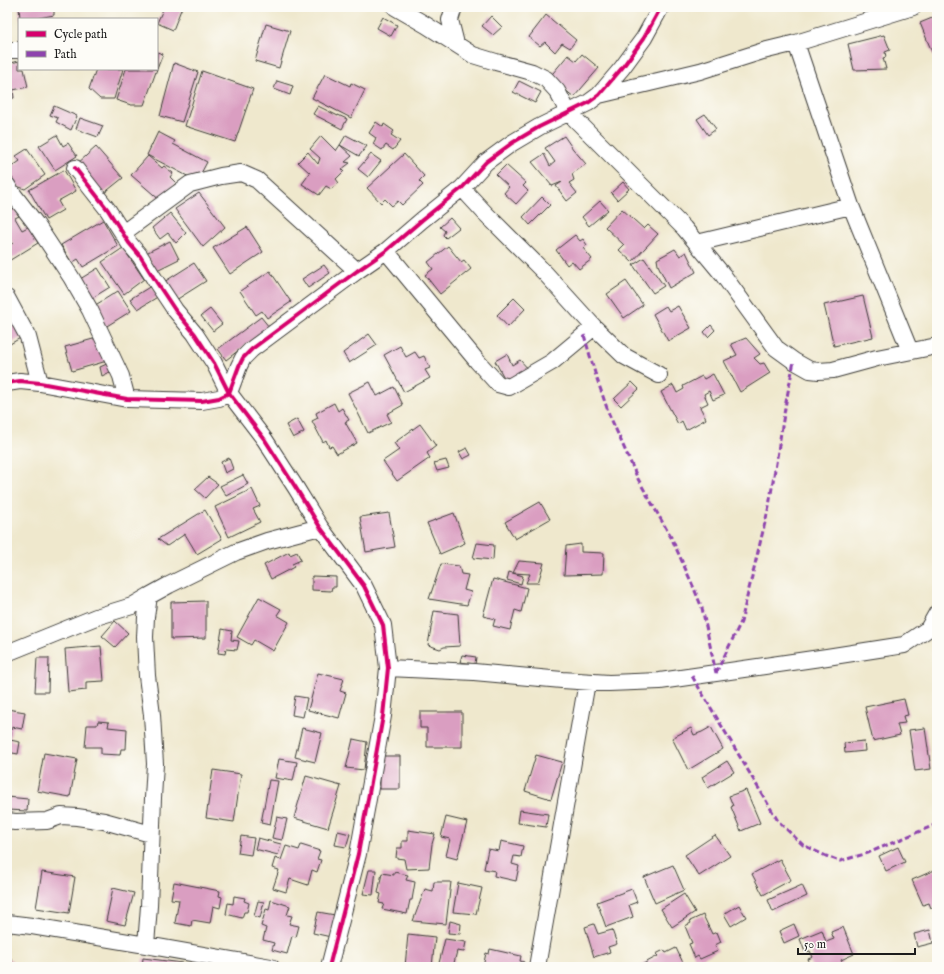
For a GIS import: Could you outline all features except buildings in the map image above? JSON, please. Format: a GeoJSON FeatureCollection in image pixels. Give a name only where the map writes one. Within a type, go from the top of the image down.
{"type":"FeatureCollection","features":[{"type":"Feature","properties":{"kind":"street"},"geometry":{"type":"LineString","coordinates":[[395,7],[473,55],[532,72],[546,79],[557,91],[568,112],[684,228],[723,275],[776,348],[794,361],[810,370],[833,370],[877,358],[937,346]]}},
{"type":"Feature","properties":{"kind":"street"},"geometry":{"type":"LineString","coordinates":[[454,7],[450,20],[456,44]]}},
{"type":"Feature","properties":{"kind":"street"},"geometry":{"type":"LineString","coordinates":[[7,383],[20,381],[40,383],[127,400],[202,401],[220,398],[229,393],[243,358],[252,349],[386,251],[462,188],[486,162],[538,127],[588,103],[599,94],[622,68],[644,38],[661,7]]}},
{"type":"Feature","properties":{"kind":"street"},"geometry":{"type":"LineString","coordinates":[[599,94],[700,71],[763,51],[796,43],[892,10],[914,7]]}},
{"type":"Feature","properties":{"kind":"street"},"geometry":{"type":"LineString","coordinates":[[796,43],[851,206],[910,351]]}},
{"type":"Feature","properties":{"kind":"street"},"geometry":{"type":"LineString","coordinates":[[7,50],[18,50]]}},
{"type":"Feature","properties":{"kind":"street"},"geometry":{"type":"LineString","coordinates":[[75,168],[108,210],[157,283],[195,334],[214,363],[229,393],[265,440],[320,527],[364,586],[382,625],[388,668],[383,716],[358,854],[330,967]]}},
{"type":"Feature","properties":{"kind":"street"},"geometry":{"type":"LineString","coordinates":[[123,233],[190,184],[240,172],[257,180],[357,271]]}},
{"type":"Feature","properties":{"kind":"street"},"geometry":{"type":"LineString","coordinates":[[7,185],[49,243],[90,310],[121,376],[127,400]]}},
{"type":"Feature","properties":{"kind":"street"},"geometry":{"type":"LineString","coordinates":[[462,188],[540,268],[594,327],[624,356],[659,375]]}},
{"type":"Feature","properties":{"kind":"street"},"geometry":{"type":"LineString","coordinates":[[697,244],[851,206]]}},
{"type":"Feature","properties":{"kind":"street"},"geometry":{"type":"LineString","coordinates":[[386,251],[477,361],[498,384],[509,387],[552,362],[594,327]]}},
{"type":"Feature","properties":{"kind":"street"},"geometry":{"type":"LineString","coordinates":[[7,298],[28,337],[40,383]]}},
{"type":"Feature","properties":{"kind":"street"},"geometry":{"type":"LineString","coordinates":[[7,653],[96,617],[132,606],[236,552],[267,540],[320,527]]}},
{"type":"Feature","properties":{"kind":"street"},"geometry":{"type":"LineString","coordinates":[[146,945],[149,906],[152,798],[155,764],[145,637],[149,596]]}},
{"type":"Feature","properties":{"kind":"street"},"geometry":{"type":"LineString","coordinates":[[904,645],[928,629],[937,613]]}},
{"type":"Feature","properties":{"kind":"street"},"geometry":{"type":"LineString","coordinates":[[388,668],[474,672],[587,682],[609,683],[660,681],[827,657],[904,645],[937,638]]}},
{"type":"Feature","properties":{"kind":"street"},"geometry":{"type":"LineString","coordinates":[[537,967],[587,682]]}},
{"type":"Feature","properties":{"kind":"street"},"geometry":{"type":"LineString","coordinates":[[7,821],[47,821],[61,816],[77,816],[104,821],[151,834]]}},
{"type":"Feature","properties":{"kind":"street"},"geometry":{"type":"LineString","coordinates":[[7,923],[146,945],[270,967]]}},
{"type":"Feature","properties":{"kind":"marked path"},"geometry":{"type":"LineString","coordinates":[[584,335],[609,414],[638,479],[672,539],[702,608],[716,673]]}},
{"type":"Feature","properties":{"kind":"marked path"},"geometry":{"type":"LineString","coordinates":[[716,673],[741,622],[769,506],[794,361]]}},
{"type":"Feature","properties":{"kind":"marked path"},"geometry":{"type":"LineString","coordinates":[[692,676],[778,821],[803,845],[840,861],[868,853],[937,824]]}},
{"type":"Feature","properties":{"kind":"cycle path"},"geometry":{"type":"LineString","coordinates":[[7,383],[20,381],[40,383],[127,399],[202,401],[219,398],[229,393],[243,358],[252,349],[386,251],[462,188],[486,162],[512,143],[539,127],[588,103],[599,95],[622,68],[644,38],[661,7]]}},
{"type":"Feature","properties":{"kind":"cycle path"},"geometry":{"type":"LineString","coordinates":[[75,168],[108,210],[175,310],[195,334],[214,363],[229,393],[265,440],[320,527],[364,586],[383,625],[388,668],[383,716],[358,854],[329,967]]}}]}
